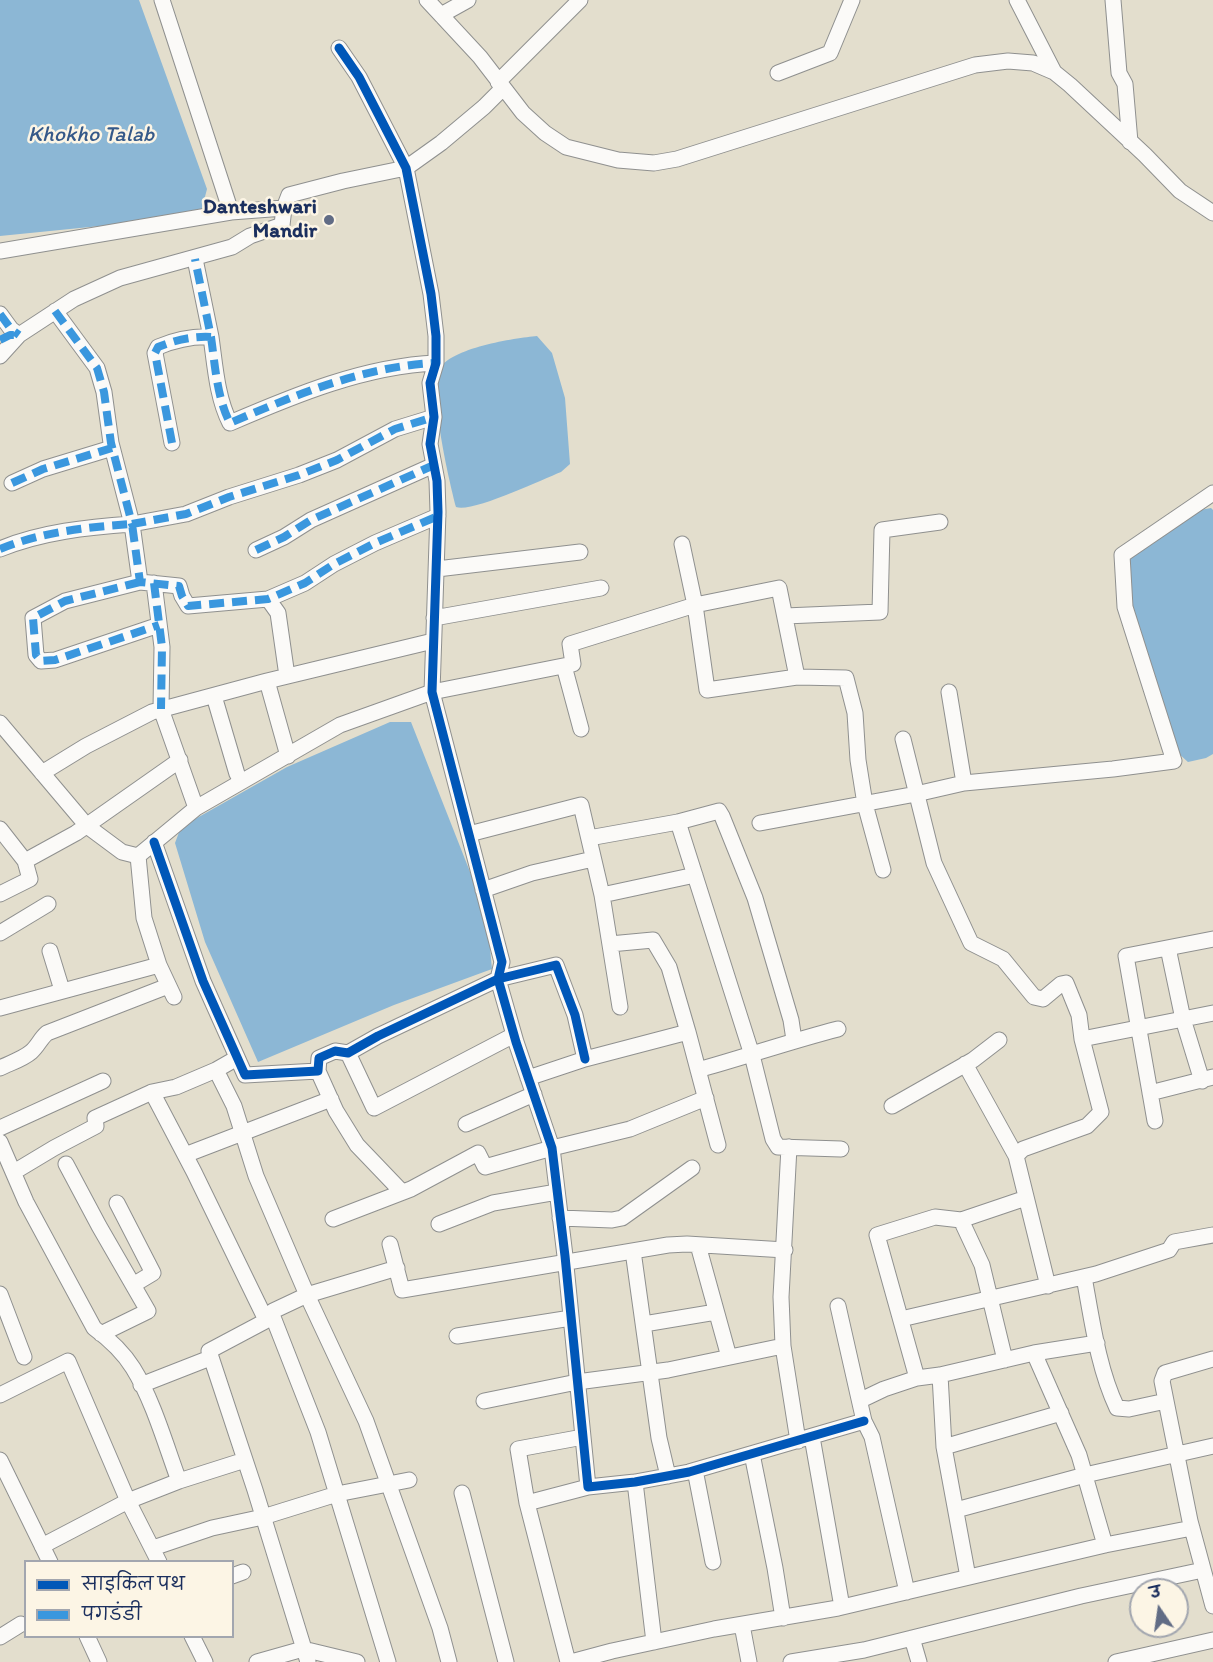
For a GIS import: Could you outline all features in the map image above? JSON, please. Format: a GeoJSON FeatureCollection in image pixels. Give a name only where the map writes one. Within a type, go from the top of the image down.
{"type":"FeatureCollection","features":[{"type":"Feature","properties":{"kind":"street"},"geometry":{"type":"LineString","coordinates":[[162,0],[231,212]]}},
{"type":"Feature","properties":{"kind":"street"},"geometry":{"type":"LineString","coordinates":[[427,0],[480,57],[534,123],[566,147],[618,160],[654,163],[706,152],[975,65],[1008,61],[1033,63],[1054,72],[1070,85],[1180,191],[1213,213]]}},
{"type":"Feature","properties":{"kind":"street"},"geometry":{"type":"LineString","coordinates":[[441,15],[468,0]]}},
{"type":"Feature","properties":{"kind":"street"},"geometry":{"type":"LineString","coordinates":[[0,356],[19,335],[55,311],[120,278],[232,247],[250,236],[282,225],[284,208],[289,195],[406,168],[467,122],[580,0]]}},
{"type":"Feature","properties":{"kind":"street"},"geometry":{"type":"LineString","coordinates":[[778,74],[830,53],[852,0]]}},
{"type":"Feature","properties":{"kind":"street"},"geometry":{"type":"LineString","coordinates":[[1017,0],[1054,72]]}},
{"type":"Feature","properties":{"kind":"street"},"geometry":{"type":"LineString","coordinates":[[1113,0],[1119,73],[1125,84],[1130,142]]}},
{"type":"Feature","properties":{"kind":"street"},"geometry":{"type":"LineString","coordinates":[[339,48],[359,77],[406,168],[432,294],[436,363],[430,383],[434,417],[430,444],[438,516],[432,692],[502,962],[498,979],[514,1035],[552,1148],[588,1487]]}},
{"type":"Feature","properties":{"kind":"street"},"geometry":{"type":"LineString","coordinates":[[0,251],[231,212],[284,208]]}},
{"type":"Feature","properties":{"kind":"street"},"geometry":{"type":"LineString","coordinates":[[195,259],[217,375],[230,423],[288,398],[332,384],[410,364],[436,363]]}},
{"type":"Feature","properties":{"kind":"street"},"geometry":{"type":"LineString","coordinates":[[55,311],[97,368],[104,392],[112,448],[159,625],[162,647],[161,709],[196,807]]}},
{"type":"Feature","properties":{"kind":"street"},"geometry":{"type":"LineString","coordinates":[[0,314],[11,329],[19,335]]}},
{"type":"Feature","properties":{"kind":"street"},"geometry":{"type":"LineString","coordinates":[[0,340],[10,335],[19,335]]}},
{"type":"Feature","properties":{"kind":"street"},"geometry":{"type":"LineString","coordinates":[[172,443],[155,353],[158,347],[166,344],[196,336],[211,338]]}},
{"type":"Feature","properties":{"kind":"street"},"geometry":{"type":"LineString","coordinates":[[0,549],[18,541],[90,527],[132,524],[186,514],[337,460],[395,429],[434,417]]}},
{"type":"Feature","properties":{"kind":"street"},"geometry":{"type":"LineString","coordinates":[[12,483],[43,469],[112,448]]}},
{"type":"Feature","properties":{"kind":"street"},"geometry":{"type":"LineString","coordinates":[[256,550],[284,537],[310,520],[348,506],[434,465]]}},
{"type":"Feature","properties":{"kind":"street"},"geometry":{"type":"LineString","coordinates":[[760,823],[866,804],[963,783],[1113,770],[1174,761],[1125,607],[1122,555],[1213,493]]}},
{"type":"Feature","properties":{"kind":"street"},"geometry":{"type":"LineString","coordinates":[[159,625],[55,660],[41,661],[36,655],[33,618],[65,601],[147,582],[180,586],[182,596],[188,606],[268,599],[305,584],[334,564],[375,543],[410,526],[438,516]]}},
{"type":"Feature","properties":{"kind":"street"},"geometry":{"type":"LineString","coordinates":[[785,616],[880,612],[882,530],[940,522]]}},
{"type":"Feature","properties":{"kind":"street"},"geometry":{"type":"LineString","coordinates":[[682,544],[696,604],[707,690],[797,677],[846,678],[855,713],[858,760],[866,804],[883,870]]}},
{"type":"Feature","properties":{"kind":"street"},"geometry":{"type":"LineString","coordinates":[[437,569],[580,552]]}},
{"type":"Feature","properties":{"kind":"street"},"geometry":{"type":"LineString","coordinates":[[434,618],[601,588]]}},
{"type":"Feature","properties":{"kind":"street"},"geometry":{"type":"LineString","coordinates":[[138,856],[196,807],[340,725],[432,692],[573,664],[570,644],[696,604],[779,588],[797,677]]}},
{"type":"Feature","properties":{"kind":"street"},"geometry":{"type":"LineString","coordinates":[[268,599],[278,613],[287,676]]}},
{"type":"Feature","properties":{"kind":"street"},"geometry":{"type":"LineString","coordinates":[[42,773],[136,719],[161,709],[433,641]]}},
{"type":"Feature","properties":{"kind":"street"},"geometry":{"type":"LineString","coordinates":[[564,666],[581,729]]}},
{"type":"Feature","properties":{"kind":"street"},"geometry":{"type":"LineString","coordinates":[[267,681],[288,756]]}},
{"type":"Feature","properties":{"kind":"street"},"geometry":{"type":"LineString","coordinates":[[950,692],[963,783]]}},
{"type":"Feature","properties":{"kind":"street"},"geometry":{"type":"LineString","coordinates":[[214,696],[237,774]]}},
{"type":"Feature","properties":{"kind":"street"},"geometry":{"type":"LineString","coordinates":[[0,723],[87,826],[122,852],[138,856]]}},
{"type":"Feature","properties":{"kind":"street"},"geometry":{"type":"LineString","coordinates":[[903,739],[934,862],[971,943],[1003,959],[1034,997],[1043,999],[1061,984],[1066,983],[1078,1015],[1101,1112],[1087,1126],[1023,1149],[1016,1156]]}},
{"type":"Feature","properties":{"kind":"street"},"geometry":{"type":"LineString","coordinates":[[25,861],[87,826],[180,760]]}},
{"type":"Feature","properties":{"kind":"street"},"geometry":{"type":"LineString","coordinates":[[469,834],[581,805],[602,895],[620,1007]]}},
{"type":"Feature","properties":{"kind":"street"},"geometry":{"type":"LineString","coordinates":[[589,838],[678,822],[719,811],[755,898],[769,952],[791,1020],[794,1040]]}},
{"type":"Feature","properties":{"kind":"street"},"geometry":{"type":"LineString","coordinates":[[678,822],[752,1055],[773,1139],[778,1147],[841,1149]]}},
{"type":"Feature","properties":{"kind":"street"},"geometry":{"type":"LineString","coordinates":[[0,829],[25,861],[30,879],[0,894]]}},
{"type":"Feature","properties":{"kind":"street"},"geometry":{"type":"LineString","coordinates":[[154,842],[203,980],[245,1075],[318,1071]]}},
{"type":"Feature","properties":{"kind":"street"},"geometry":{"type":"LineString","coordinates":[[0,1068],[26,1056],[34,1050],[39,1040],[47,1033],[171,991],[159,965],[144,918],[138,856]]}},
{"type":"Feature","properties":{"kind":"street"},"geometry":{"type":"LineString","coordinates":[[483,890],[532,873],[593,859]]}},
{"type":"Feature","properties":{"kind":"street"},"geometry":{"type":"LineString","coordinates":[[602,895],[695,875]]}},
{"type":"Feature","properties":{"kind":"street"},"geometry":{"type":"LineString","coordinates":[[0,933],[48,904]]}},
{"type":"Feature","properties":{"kind":"street"},"geometry":{"type":"LineString","coordinates":[[1155,1121],[1126,956],[1213,939]]}},
{"type":"Feature","properties":{"kind":"street"},"geometry":{"type":"LineString","coordinates":[[610,944],[653,940],[669,966],[718,1145]]}},
{"type":"Feature","properties":{"kind":"street"},"geometry":{"type":"LineString","coordinates":[[1150,1092],[1207,1079],[1183,1018],[1168,948]]}},
{"type":"Feature","properties":{"kind":"street"},"geometry":{"type":"LineString","coordinates":[[50,951],[62,990]]}},
{"type":"Feature","properties":{"kind":"street"},"geometry":{"type":"LineString","coordinates":[[0,1008],[159,965]]}},
{"type":"Feature","properties":{"kind":"street"},"geometry":{"type":"LineString","coordinates":[[402,1192],[357,1145],[318,1071],[319,1058],[335,1051],[348,1053],[378,1036],[498,979],[556,965],[575,1016],[585,1059]]}},
{"type":"Feature","properties":{"kind":"street"},"geometry":{"type":"LineString","coordinates":[[1082,1039],[1213,1012]]}},
{"type":"Feature","properties":{"kind":"street"},"geometry":{"type":"LineString","coordinates":[[698,1070],[794,1040],[838,1029]]}},
{"type":"Feature","properties":{"kind":"street"},"geometry":{"type":"LineString","coordinates":[[528,1078],[585,1059],[688,1032]]}},
{"type":"Feature","properties":{"kind":"street"},"geometry":{"type":"LineString","coordinates":[[348,1053],[374,1108],[514,1035]]}},
{"type":"Feature","properties":{"kind":"street"},"geometry":{"type":"LineString","coordinates":[[892,1106],[965,1064],[999,1040]]}},
{"type":"Feature","properties":{"kind":"street"},"geometry":{"type":"LineString","coordinates":[[14,1172],[96,1126],[95,1119],[152,1092],[176,1087],[216,1070],[237,1058]]}},
{"type":"Feature","properties":{"kind":"street"},"geometry":{"type":"LineString","coordinates":[[965,1064],[1016,1156],[1048,1286]]}},
{"type":"Feature","properties":{"kind":"street"},"geometry":{"type":"LineString","coordinates":[[216,1070],[234,1107],[256,1176],[307,1295],[366,1421],[440,1628],[449,1662]]}},
{"type":"Feature","properties":{"kind":"street"},"geometry":{"type":"LineString","coordinates":[[0,1128],[103,1081]]}},
{"type":"Feature","properties":{"kind":"street"},"geometry":{"type":"LineString","coordinates":[[152,1092],[270,1318],[318,1432],[388,1662]]}},
{"type":"Feature","properties":{"kind":"street"},"geometry":{"type":"LineString","coordinates":[[466,1124],[534,1094]]}},
{"type":"Feature","properties":{"kind":"street"},"geometry":{"type":"LineString","coordinates":[[333,1219],[402,1192],[478,1153],[485,1167],[630,1129],[706,1098]]}},
{"type":"Feature","properties":{"kind":"street"},"geometry":{"type":"LineString","coordinates":[[185,1155],[331,1099]]}},
{"type":"Feature","properties":{"kind":"street"},"geometry":{"type":"LineString","coordinates":[[0,1142],[26,1202],[94,1328],[111,1341],[133,1368],[179,1481]]}},
{"type":"Feature","properties":{"kind":"street"},"geometry":{"type":"LineString","coordinates":[[789,1147],[781,1297],[783,1347],[842,1607]]}},
{"type":"Feature","properties":{"kind":"street"},"geometry":{"type":"LineString","coordinates":[[66,1164],[148,1311],[101,1334]]}},
{"type":"Feature","properties":{"kind":"street"},"geometry":{"type":"LineString","coordinates":[[560,1218],[612,1220],[622,1218],[692,1168]]}},
{"type":"Feature","properties":{"kind":"street"},"geometry":{"type":"LineString","coordinates":[[439,1224],[493,1203],[557,1192]]}},
{"type":"Feature","properties":{"kind":"street"},"geometry":{"type":"LineString","coordinates":[[917,1378],[877,1235],[935,1217],[961,1220],[1026,1198]]}},
{"type":"Feature","properties":{"kind":"street"},"geometry":{"type":"LineString","coordinates":[[117,1203],[153,1273],[133,1285]]}},
{"type":"Feature","properties":{"kind":"street"},"geometry":{"type":"LineString","coordinates":[[961,1220],[982,1265],[1005,1360]]}},
{"type":"Feature","properties":{"kind":"street"},"geometry":{"type":"LineString","coordinates":[[902,1319],[1084,1277],[1169,1250],[1174,1242],[1213,1235]]}},
{"type":"Feature","properties":{"kind":"street"},"geometry":{"type":"LineString","coordinates":[[390,1244],[402,1290],[668,1245],[785,1250]]}},
{"type":"Feature","properties":{"kind":"street"},"geometry":{"type":"LineString","coordinates":[[698,1245],[729,1357]]}},
{"type":"Feature","properties":{"kind":"street"},"geometry":{"type":"LineString","coordinates":[[633,1251],[659,1438],[668,1476]]}},
{"type":"Feature","properties":{"kind":"street"},"geometry":{"type":"LineString","coordinates":[[305,1655],[209,1351],[270,1318],[273,1311],[307,1295],[397,1268]]}},
{"type":"Feature","properties":{"kind":"street"},"geometry":{"type":"LineString","coordinates":[[1084,1277],[1097,1342],[1117,1408],[1129,1409],[1166,1401]]}},
{"type":"Feature","properties":{"kind":"street"},"geometry":{"type":"LineString","coordinates":[[1,1300],[24,1357]]}},
{"type":"Feature","properties":{"kind":"street"},"geometry":{"type":"LineString","coordinates":[[838,1306],[864,1421],[872,1437],[907,1592]]}},
{"type":"Feature","properties":{"kind":"street"},"geometry":{"type":"LineString","coordinates":[[644,1324],[716,1312]]}},
{"type":"Feature","properties":{"kind":"street"},"geometry":{"type":"LineString","coordinates":[[457,1336],[571,1318]]}},
{"type":"Feature","properties":{"kind":"street"},"geometry":{"type":"LineString","coordinates":[[861,1400],[884,1389],[917,1378],[1097,1342]]}},
{"type":"Feature","properties":{"kind":"street"},"geometry":{"type":"LineString","coordinates":[[484,1401],[577,1382],[650,1372],[783,1347]]}},
{"type":"Feature","properties":{"kind":"street"},"geometry":{"type":"LineString","coordinates":[[1034,1353],[1079,1455],[1105,1545]]}},
{"type":"Feature","properties":{"kind":"street"},"geometry":{"type":"LineString","coordinates":[[141,1385],[210,1358]]}},
{"type":"Feature","properties":{"kind":"street"},"geometry":{"type":"LineString","coordinates":[[1213,1359],[1165,1373],[1162,1381],[1192,1528],[1213,1606]]}},
{"type":"Feature","properties":{"kind":"street"},"geometry":{"type":"LineString","coordinates":[[0,1395],[68,1361],[128,1502],[156,1555],[212,1528],[263,1517],[337,1494],[409,1480]]}},
{"type":"Feature","properties":{"kind":"street"},"geometry":{"type":"LineString","coordinates":[[940,1375],[944,1448],[968,1577]]}},
{"type":"Feature","properties":{"kind":"street"},"geometry":{"type":"LineString","coordinates":[[944,1448],[1061,1413]]}},
{"type":"Feature","properties":{"kind":"street"},"geometry":{"type":"LineString","coordinates":[[527,1503],[588,1487],[635,1482],[694,1470],[864,1421]]}},
{"type":"Feature","properties":{"kind":"street"},"geometry":{"type":"LineString","coordinates":[[583,1437],[518,1449],[527,1503],[570,1662],[619,1656],[654,1642],[842,1607],[1105,1545],[1192,1528]]}},
{"type":"Feature","properties":{"kind":"street"},"geometry":{"type":"LineString","coordinates":[[956,1510],[1085,1475],[1213,1446]]}},
{"type":"Feature","properties":{"kind":"street"},"geometry":{"type":"LineString","coordinates":[[752,1454],[783,1618]]}},
{"type":"Feature","properties":{"kind":"street"},"geometry":{"type":"LineString","coordinates":[[42,1546],[128,1502],[179,1481],[245,1460]]}},
{"type":"Feature","properties":{"kind":"street"},"geometry":{"type":"LineString","coordinates":[[1,1463],[49,1560]]}},
{"type":"Feature","properties":{"kind":"street"},"geometry":{"type":"LineString","coordinates":[[694,1470],[713,1562]]}},
{"type":"Feature","properties":{"kind":"street"},"geometry":{"type":"LineString","coordinates":[[635,1482],[654,1642]]}},
{"type":"Feature","properties":{"kind":"street"},"geometry":{"type":"LineString","coordinates":[[462,1493],[506,1662]]}},
{"type":"Feature","properties":{"kind":"street"},"geometry":{"type":"LineString","coordinates":[[791,1662],[852,1657],[912,1638],[1081,1596],[1203,1570]]}},
{"type":"Feature","properties":{"kind":"street"},"geometry":{"type":"LineString","coordinates":[[0,1637],[21,1624]]}},
{"type":"Feature","properties":{"kind":"street"},"geometry":{"type":"LineString","coordinates":[[742,1625],[749,1662]]}},
{"type":"Feature","properties":{"kind":"street"},"geometry":{"type":"LineString","coordinates":[[88,1638],[99,1662]]}},
{"type":"Feature","properties":{"kind":"street"},"geometry":{"type":"LineString","coordinates":[[193,1638],[205,1662]]}},
{"type":"Feature","properties":{"kind":"street"},"geometry":{"type":"LineString","coordinates":[[912,1638],[918,1662]]}},
{"type":"Feature","properties":{"kind":"street"},"geometry":{"type":"LineString","coordinates":[[1116,1662],[1156,1658],[1213,1640]]}},
{"type":"Feature","properties":{"kind":"street"},"geometry":{"type":"LineString","coordinates":[[257,1662],[305,1655],[357,1662]]}},
{"type":"Feature","properties":{"kind":"water","name":"Khokho Talab"},"geometry":{"type":"Polygon","coordinates":[[[0,0],[139,0],[207,189],[200,216],[0,236],[0,0]]]}},
{"type":"Feature","properties":{"kind":"water"},"geometry":{"type":"Polygon","coordinates":[[[537,336],[552,353],[565,398],[570,464],[561,472],[507,495],[464,508],[456,507],[438,417],[436,398],[439,370],[445,362],[469,350],[537,336]]]}},
{"type":"Feature","properties":{"kind":"water"},"geometry":{"type":"Polygon","coordinates":[[[1211,508],[1213,510],[1213,754],[1188,762],[1168,744],[1124,591],[1130,554],[1189,512],[1211,508]]]}},
{"type":"Feature","properties":{"kind":"water"},"geometry":{"type":"Polygon","coordinates":[[[390,722],[411,722],[487,915],[492,969],[394,1005],[258,1062],[205,942],[175,843],[181,827],[287,767],[390,722]]]}},
{"type":"Feature","properties":{"kind":"marked path"},"geometry":{"type":"LineString","coordinates":[[172,443],[155,353],[158,347],[171,342],[211,337],[195,259]]}},
{"type":"Feature","properties":{"kind":"marked path"},"geometry":{"type":"LineString","coordinates":[[55,311],[97,368],[104,392],[111,443],[132,524],[186,514],[229,497],[299,475],[337,460],[395,429],[434,417]]}},
{"type":"Feature","properties":{"kind":"marked path"},"geometry":{"type":"LineString","coordinates":[[0,314],[11,329],[19,335]]}},
{"type":"Feature","properties":{"kind":"marked path"},"geometry":{"type":"LineString","coordinates":[[0,340],[10,335],[19,335]]}},
{"type":"Feature","properties":{"kind":"marked path"},"geometry":{"type":"LineString","coordinates":[[211,337],[219,392],[230,423],[280,402],[357,376],[409,365],[436,363]]}},
{"type":"Feature","properties":{"kind":"marked path"},"geometry":{"type":"LineString","coordinates":[[12,483],[43,469],[112,448]]}},
{"type":"Feature","properties":{"kind":"marked path"},"geometry":{"type":"LineString","coordinates":[[256,550],[284,537],[311,520],[434,465]]}},
{"type":"Feature","properties":{"kind":"marked path"},"geometry":{"type":"LineString","coordinates":[[0,549],[48,534],[132,524],[140,582],[179,586],[188,606],[268,599],[305,583],[334,564],[375,543],[438,516]]}},
{"type":"Feature","properties":{"kind":"marked path"},"geometry":{"type":"LineString","coordinates":[[140,582],[65,601],[33,618],[36,655],[41,661],[55,660],[159,625]]}},
{"type":"Feature","properties":{"kind":"marked path"},"geometry":{"type":"LineString","coordinates":[[154,583],[162,647],[161,709]]}},
{"type":"Feature","properties":{"kind":"cycle path"},"geometry":{"type":"LineString","coordinates":[[154,842],[203,981],[245,1075],[318,1071],[319,1058],[335,1051],[348,1053],[378,1036],[498,979],[502,962],[432,692],[438,512],[437,481],[430,444],[434,417],[430,383],[436,363],[436,336],[431,294],[406,168],[359,77],[339,48]]}},
{"type":"Feature","properties":{"kind":"cycle path"},"geometry":{"type":"LineString","coordinates":[[585,1059],[575,1015],[556,965],[498,979],[516,1042],[552,1148],[588,1487],[635,1482],[689,1472],[864,1421]]}},
{"type":"Feature","properties":{"kind":"place","name":"Danteshwari Mandir"},"geometry":{"type":"Point","coordinates":[329,220]}}]}
